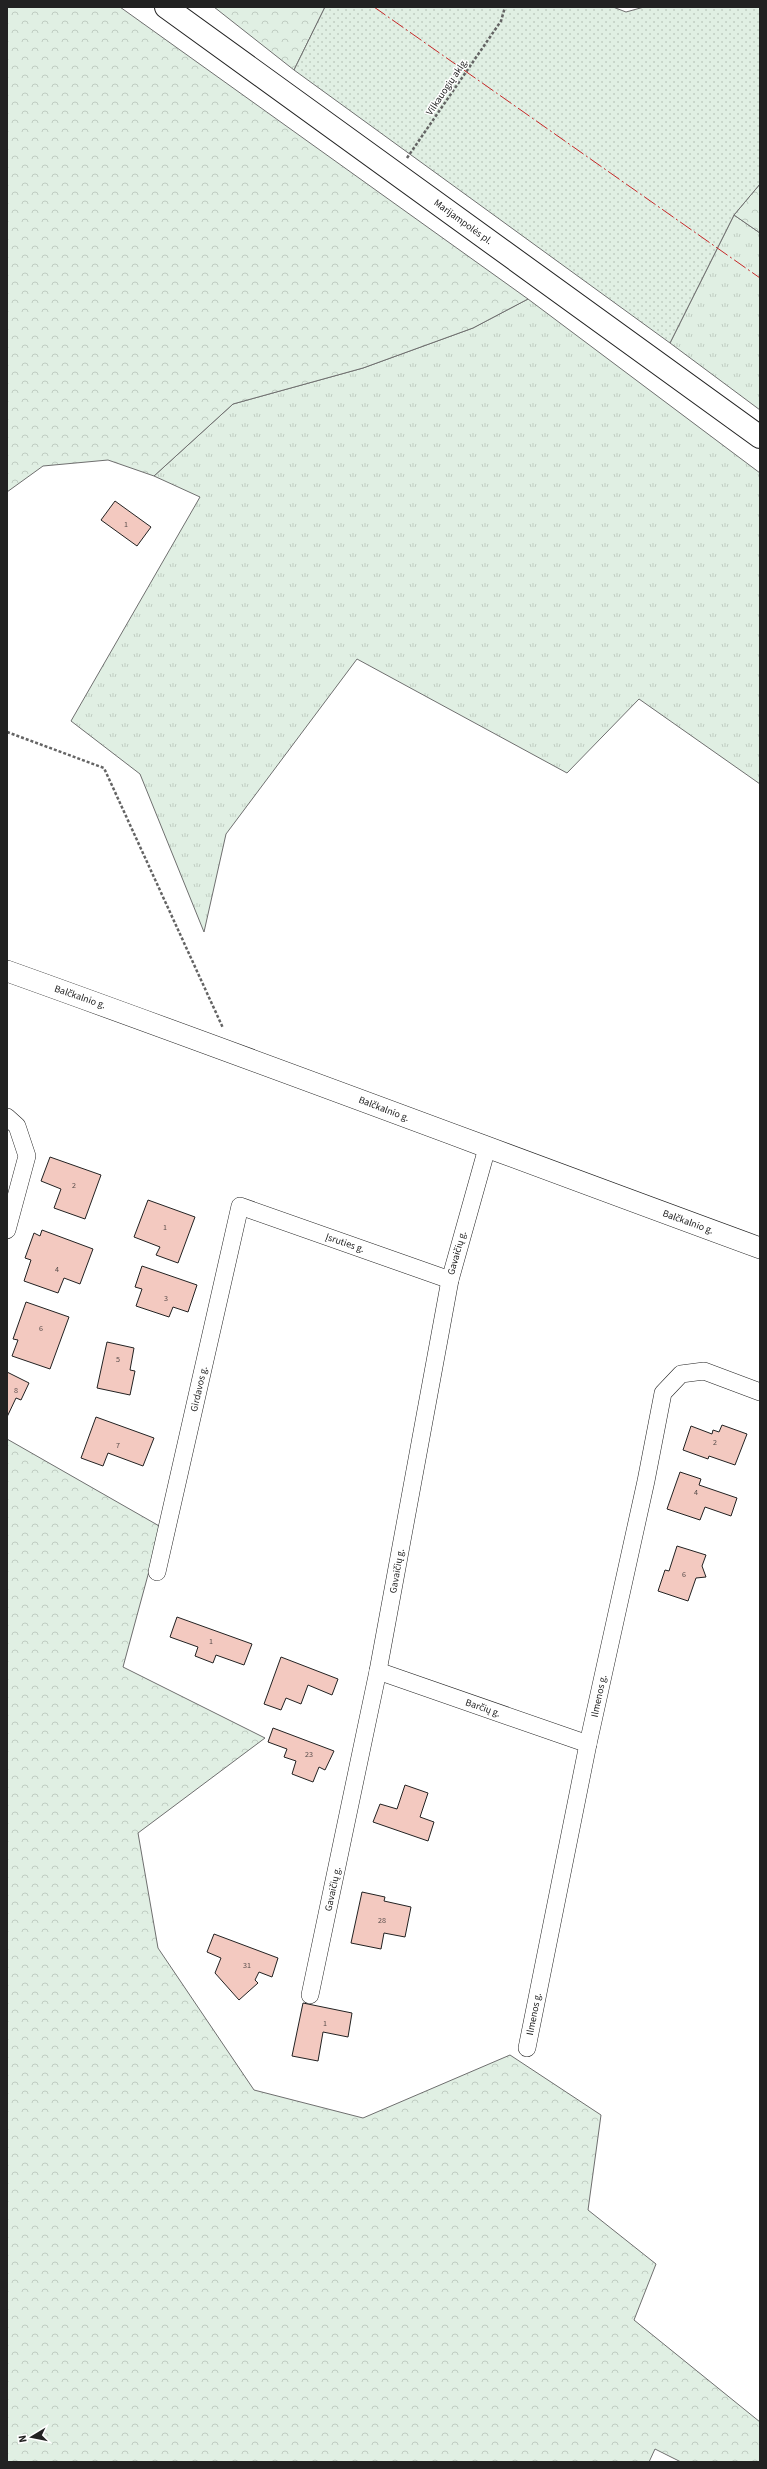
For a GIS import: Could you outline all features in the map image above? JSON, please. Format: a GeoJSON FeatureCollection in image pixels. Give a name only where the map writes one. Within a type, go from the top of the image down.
{"type":"FeatureCollection","features":[{"type":"Feature","properties":{"kind":"main road","name":"Marijampolės pl."},"geometry":{"type":"LineString","coordinates":[[166,7],[397,173],[652,361],[760,437]]}},
{"type":"Feature","properties":{"kind":"street","name":"Balčkalnio g."},"geometry":{"type":"LineString","coordinates":[[7,972],[234,1052],[487,1148],[760,1248]]}},
{"type":"Feature","properties":{"kind":"street"},"geometry":{"type":"LineString","coordinates":[[7,1117],[17,1126],[27,1156],[7,1230]]}},
{"type":"Feature","properties":{"kind":"street","name":"Gavaičių g."},"geometry":{"type":"LineString","coordinates":[[310,1995],[378,1671],[450,1280],[487,1148]]}},
{"type":"Feature","properties":{"kind":"street","name":"Įsruties g."},"geometry":{"type":"LineString","coordinates":[[240,1206],[450,1280]]}},
{"type":"Feature","properties":{"kind":"street","name":"Girdavos g."},"geometry":{"type":"LineString","coordinates":[[157,1572],[240,1206]]}},
{"type":"Feature","properties":{"kind":"street","name":"Ilmenos g."},"geometry":{"type":"LineString","coordinates":[[527,2048],[588,1744],[646,1481],[663,1393],[681,1374],[704,1371],[760,1392]]}},
{"type":"Feature","properties":{"kind":"street","name":"Barčių g."},"geometry":{"type":"LineString","coordinates":[[378,1671],[588,1744]]}},
{"type":"Feature","properties":{"kind":"path","name":"Vilkauogių aklg."},"geometry":{"type":"LineString","coordinates":[[397,173],[501,21],[505,7]]}},
{"type":"Feature","properties":{"kind":"path"},"geometry":{"type":"LineString","coordinates":[[7,732],[104,768],[234,1052]]}},
{"type":"Feature","properties":{"kind":"green space"},"geometry":{"type":"Polygon","coordinates":[[[7,7],[120,7],[528,299],[473,328],[363,368],[233,404],[154,476],[108,460],[43,466],[7,492],[7,7]]]}},
{"type":"Feature","properties":{"kind":"green space"},"geometry":{"type":"Polygon","coordinates":[[[214,7],[325,7],[294,70],[214,7]]]}},
{"type":"Feature","properties":{"kind":"green space"},"geometry":{"type":"Polygon","coordinates":[[[325,7],[613,7],[626,12],[644,7],[760,7],[760,184],[734,215],[670,343],[294,70],[325,7]]]}},
{"type":"Feature","properties":{"kind":"green space"},"geometry":{"type":"Polygon","coordinates":[[[760,184],[760,233],[734,215],[760,184]]]}},
{"type":"Feature","properties":{"kind":"green space"},"geometry":{"type":"Polygon","coordinates":[[[734,215],[760,233],[760,410],[670,343],[734,215]]]}},
{"type":"Feature","properties":{"kind":"green space"},"geometry":{"type":"Polygon","coordinates":[[[528,299],[760,473],[760,784],[639,699],[567,773],[357,659],[226,834],[204,932],[140,774],[71,721],[200,497],[154,476],[233,404],[363,368],[473,328],[528,299]]]}},
{"type":"Feature","properties":{"kind":"green space"},"geometry":{"type":"Polygon","coordinates":[[[7,1439],[161,1527],[123,1667],[265,1738],[138,1833],[158,1948],[254,2090],[363,2118],[510,2055],[601,2115],[588,2210],[656,2264],[634,2320],[760,2422],[760,2462],[681,2462],[655,2449],[649,2462],[7,2462],[7,1439]]]}},
{"type":"Feature","properties":{"kind":"building"},"geometry":{"type":"Polygon","coordinates":[[[115,501],[151,527],[137,546],[101,520],[115,501]]]}},
{"type":"Feature","properties":{"kind":"building"},"geometry":{"type":"Polygon","coordinates":[[[50,1157],[101,1175],[85,1219],[54,1208],[61,1189],[41,1181],[50,1157]]]}},
{"type":"Feature","properties":{"kind":"building"},"geometry":{"type":"Polygon","coordinates":[[[148,1200],[195,1217],[178,1263],[156,1255],[160,1247],[134,1237],[148,1200]]]}},
{"type":"Feature","properties":{"kind":"building"},"geometry":{"type":"Polygon","coordinates":[[[42,1230],[93,1249],[80,1284],[64,1278],[58,1293],[24,1281],[31,1260],[25,1258],[34,1233],[40,1236],[42,1230]]]}},
{"type":"Feature","properties":{"kind":"building"},"geometry":{"type":"Polygon","coordinates":[[[142,1266],[197,1285],[188,1312],[173,1307],[169,1317],[136,1306],[142,1289],[135,1287],[142,1266]]]}},
{"type":"Feature","properties":{"kind":"building"},"geometry":{"type":"Polygon","coordinates":[[[26,1302],[69,1317],[50,1369],[12,1356],[18,1340],[13,1339],[26,1302]]]}},
{"type":"Feature","properties":{"kind":"building"},"geometry":{"type":"Polygon","coordinates":[[[107,1342],[134,1348],[130,1370],[135,1371],[130,1395],[97,1388],[107,1342]]]}},
{"type":"Feature","properties":{"kind":"building"},"geometry":{"type":"Polygon","coordinates":[[[7,1372],[29,1383],[21,1400],[16,1398],[7,1417],[7,1372]]]}},
{"type":"Feature","properties":{"kind":"building"},"geometry":{"type":"Polygon","coordinates":[[[96,1417],[154,1438],[143,1466],[108,1453],[103,1466],[81,1458],[96,1417]]]}},
{"type":"Feature","properties":{"kind":"building"},"geometry":{"type":"Polygon","coordinates":[[[722,1425],[747,1434],[735,1465],[709,1456],[708,1459],[683,1450],[691,1426],[712,1434],[713,1430],[719,1432],[722,1425]]]}},
{"type":"Feature","properties":{"kind":"building"},"geometry":{"type":"Polygon","coordinates":[[[680,1472],[701,1479],[699,1485],[737,1498],[731,1516],[705,1507],[700,1520],[667,1509],[680,1472]]]}},
{"type":"Feature","properties":{"kind":"building"},"geometry":{"type":"Polygon","coordinates":[[[677,1546],[706,1555],[702,1566],[706,1577],[696,1578],[688,1601],[658,1591],[665,1570],[669,1571],[677,1546]]]}},
{"type":"Feature","properties":{"kind":"building"},"geometry":{"type":"Polygon","coordinates":[[[177,1617],[252,1644],[244,1665],[216,1655],[213,1663],[195,1656],[198,1647],[170,1637],[177,1617]]]}},
{"type":"Feature","properties":{"kind":"building"},"geometry":{"type":"Polygon","coordinates":[[[281,1657],[338,1679],[332,1695],[308,1685],[301,1704],[286,1698],[281,1710],[264,1704],[281,1657]]]}},
{"type":"Feature","properties":{"kind":"building"},"geometry":{"type":"Polygon","coordinates":[[[273,1728],[334,1751],[325,1770],[319,1767],[313,1782],[292,1774],[296,1761],[284,1757],[287,1749],[268,1742],[273,1728]]]}},
{"type":"Feature","properties":{"kind":"building"},"geometry":{"type":"Polygon","coordinates":[[[405,1785],[428,1793],[420,1817],[434,1822],[428,1841],[373,1822],[380,1804],[397,1809],[405,1785]]]}},
{"type":"Feature","properties":{"kind":"building"},"geometry":{"type":"Polygon","coordinates":[[[362,1892],[385,1897],[384,1901],[411,1907],[405,1937],[384,1933],[381,1949],[351,1943],[362,1892]]]}},
{"type":"Feature","properties":{"kind":"building"},"geometry":{"type":"Polygon","coordinates":[[[214,1934],[278,1958],[272,1977],[259,1972],[255,1980],[258,1983],[239,2000],[215,1973],[221,1958],[207,1952],[214,1934]]]}},
{"type":"Feature","properties":{"kind":"building"},"geometry":{"type":"Polygon","coordinates":[[[303,2003],[352,2013],[348,2037],[323,2032],[318,2061],[292,2056],[303,2003]]]}},
{"type":"Feature","properties":{"kind":"power"},"geometry":{"type":"LineString","coordinates":[[374,7],[760,278]]}}]}
